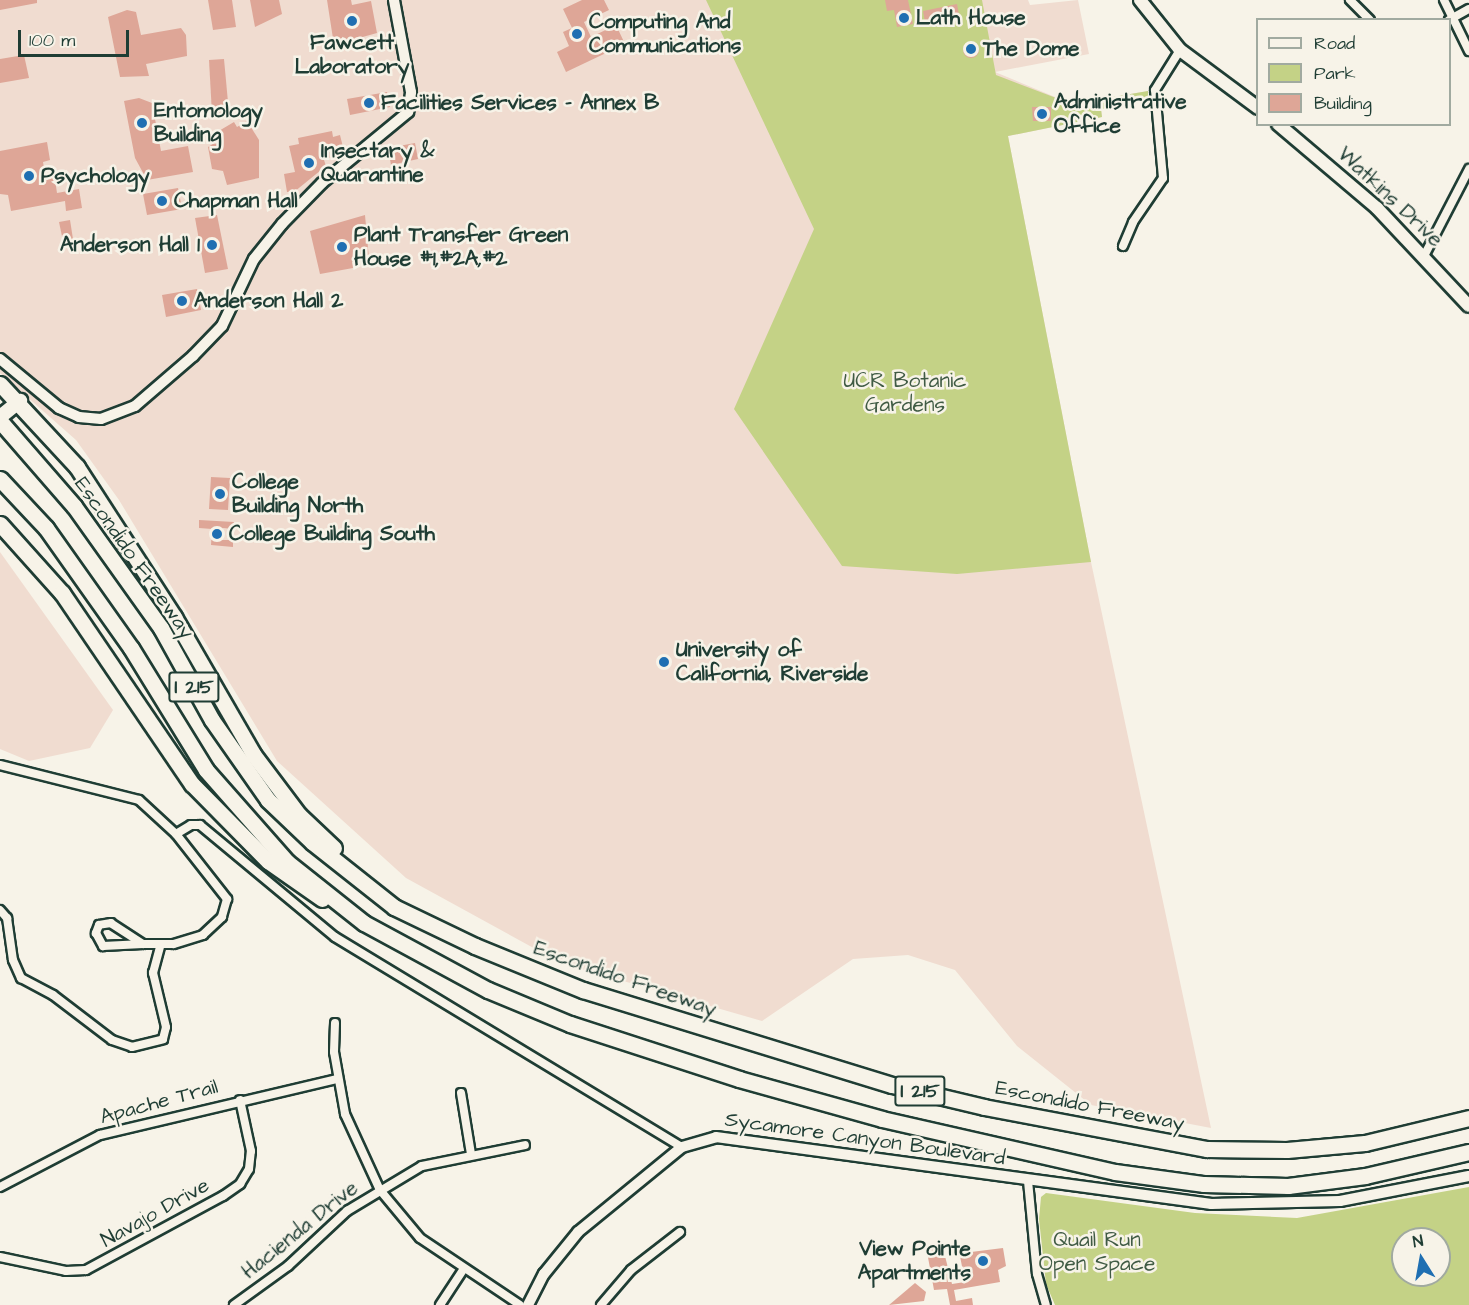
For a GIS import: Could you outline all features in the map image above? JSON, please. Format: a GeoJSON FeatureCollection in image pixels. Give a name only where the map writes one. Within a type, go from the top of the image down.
{"type":"FeatureCollection","features":[{"type":"Feature","properties":{"kind":"highway"},"geometry":{"type":"LineString","coordinates":[[0,384],[20,401],[78,467],[279,792],[394,907]]}},
{"type":"Feature","properties":{"kind":"highway","name":"Escondido Freeway"},"geometry":{"type":"LineString","coordinates":[[0,419],[22,442],[161,628],[212,720],[268,800],[312,842],[394,907],[475,946],[583,990],[749,1045],[984,1107],[1218,1149],[1287,1150],[1365,1143],[1469,1118]]}},
{"type":"Feature","properties":{"kind":"highway","name":"I 215"},"geometry":{"type":"LineString","coordinates":[[0,479],[46,528],[124,639],[206,771],[287,862],[364,923],[488,990],[570,1024],[882,1119],[1092,1167],[1203,1185],[1288,1186],[1365,1176],[1469,1152]]}},
{"type":"Feature","properties":{"kind":"highway"},"geometry":{"type":"LineString","coordinates":[[0,524],[62,593],[192,784],[268,861],[303,888],[364,923]]}},
{"type":"Feature","properties":{"kind":"main road"},"geometry":{"type":"LineString","coordinates":[[1140,0],[1180,50],[1256,107]]}},
{"type":"Feature","properties":{"kind":"main road","name":"Watkins Drive"},"geometry":{"type":"LineString","coordinates":[[1280,126],[1425,254],[1469,306]]}},
{"type":"Feature","properties":{"kind":"main road"},"geometry":{"type":"LineString","coordinates":[[0,419],[20,401]]}},
{"type":"Feature","properties":{"kind":"street"},"geometry":{"type":"LineString","coordinates":[[0,359],[68,413],[101,419],[122,413],[207,344],[232,309],[255,259],[282,224],[322,183],[403,119],[411,105],[394,0]]}},
{"type":"Feature","properties":{"kind":"street"},"geometry":{"type":"LineString","coordinates":[[1350,0],[1368,18]]}},
{"type":"Feature","properties":{"kind":"street"},"geometry":{"type":"LineString","coordinates":[[1443,0],[1451,18]]}},
{"type":"Feature","properties":{"kind":"street"},"geometry":{"type":"LineString","coordinates":[[1469,9],[1451,19],[1469,51]]}},
{"type":"Feature","properties":{"kind":"street"},"geometry":{"type":"LineString","coordinates":[[1123,246],[1133,222],[1163,178],[1165,158],[1155,95],[1163,72],[1180,50]]}},
{"type":"Feature","properties":{"kind":"street"},"geometry":{"type":"LineString","coordinates":[[1425,254],[1469,169]]}},
{"type":"Feature","properties":{"kind":"street"},"geometry":{"type":"LineString","coordinates":[[0,765],[116,790],[139,800],[176,834],[227,899],[222,917],[203,934],[160,946],[143,944],[103,946],[96,933],[99,925],[111,923],[143,944]]}},
{"type":"Feature","properties":{"kind":"street"},"geometry":{"type":"LineString","coordinates":[[176,834],[191,825],[206,829],[330,933],[682,1147],[578,1232],[544,1274],[528,1305]]}},
{"type":"Feature","properties":{"kind":"street"},"geometry":{"type":"LineString","coordinates":[[0,910],[7,918],[13,960],[21,978],[53,995],[111,1040],[132,1047],[163,1040],[166,1027],[153,973],[160,946]]}},
{"type":"Feature","properties":{"kind":"street"},"geometry":{"type":"LineString","coordinates":[[335,1023],[337,1079],[345,1114],[380,1190],[420,1238],[463,1270],[520,1305]]}},
{"type":"Feature","properties":{"kind":"street","name":"Apache Trail"},"geometry":{"type":"LineString","coordinates":[[0,1187],[100,1135],[240,1100],[337,1079]]}},
{"type":"Feature","properties":{"kind":"street"},"geometry":{"type":"LineString","coordinates":[[461,1093],[471,1154]]}},
{"type":"Feature","properties":{"kind":"street","name":"Navajo Drive"},"geometry":{"type":"LineString","coordinates":[[0,1257],[66,1271],[86,1270],[223,1196],[240,1184],[249,1169],[251,1151],[240,1100]]}},
{"type":"Feature","properties":{"kind":"street","name":"Sycamore Canyon Boulevard"},"geometry":{"type":"LineString","coordinates":[[682,1147],[729,1137],[1184,1202],[1290,1205],[1390,1195],[1469,1176]]}},
{"type":"Feature","properties":{"kind":"street","name":"Hacienda Drive"},"geometry":{"type":"LineString","coordinates":[[234,1305],[380,1190],[422,1166],[471,1154],[525,1145]]}},
{"type":"Feature","properties":{"kind":"street"},"geometry":{"type":"LineString","coordinates":[[1028,1181],[1037,1274],[1046,1305]]}},
{"type":"Feature","properties":{"kind":"street"},"geometry":{"type":"LineString","coordinates":[[601,1305],[631,1270],[681,1232]]}},
{"type":"Feature","properties":{"kind":"street"},"geometry":{"type":"LineString","coordinates":[[440,1305],[463,1270]]}},
{"type":"Feature","properties":{"kind":"shaded area","name":"University of California, Riverside"},"geometry":{"type":"Polygon","coordinates":[[[0,0],[1028,0],[1030,5],[1078,0],[1089,54],[995,72],[1072,104],[1148,91],[1148,100],[1101,109],[1102,117],[1008,136],[1091,562],[1211,1128],[1091,1105],[1017,1046],[955,970],[908,955],[853,959],[762,1021],[561,963],[406,878],[277,761],[119,500],[76,440],[0,373],[0,0]]]}},
{"type":"Feature","properties":{"kind":"shaded area"},"geometry":{"type":"Polygon","coordinates":[[[0,552],[113,710],[90,748],[29,761],[0,749],[0,552]]]}},
{"type":"Feature","properties":{"kind":"green space","name":"UCR Botanic Gardens"},"geometry":{"type":"Polygon","coordinates":[[[706,0],[982,0],[996,75],[1072,104],[1148,91],[1148,100],[1101,109],[1102,117],[1008,136],[1091,562],[957,574],[842,566],[734,409],[814,229],[706,0]]]}},
{"type":"Feature","properties":{"kind":"green space","name":"Quail Run Open Space"},"geometry":{"type":"Polygon","coordinates":[[[1469,1187],[1469,1305],[1055,1305],[1046,1284],[1039,1219],[1041,1197],[1046,1193],[1195,1213],[1297,1218],[1469,1187]]]}},
{"type":"Feature","properties":{"kind":"building"},"geometry":{"type":"Polygon","coordinates":[[[0,0],[37,0],[37,3],[0,10],[0,0]]]}},
{"type":"Feature","properties":{"kind":"building"},"geometry":{"type":"Polygon","coordinates":[[[208,0],[232,0],[236,27],[213,30],[208,0]]]}},
{"type":"Feature","properties":{"kind":"building"},"geometry":{"type":"Polygon","coordinates":[[[250,0],[279,0],[282,14],[255,27],[250,0]]]}},
{"type":"Feature","properties":{"kind":"building","name":"Fawcett Laboratory"},"geometry":{"type":"Polygon","coordinates":[[[327,0],[351,0],[352,5],[371,1],[377,33],[334,45],[327,0]]]}},
{"type":"Feature","properties":{"kind":"building","name":"Computing And Communications"},"geometry":{"type":"Polygon","coordinates":[[[582,0],[604,0],[609,10],[584,22],[591,37],[616,25],[625,44],[566,72],[557,52],[569,46],[563,32],[572,28],[563,9],[582,0]]]}},
{"type":"Feature","properties":{"kind":"building","name":"Lath House"},"geometry":{"type":"Polygon","coordinates":[[[885,0],[908,0],[913,24],[897,27],[894,10],[887,11],[885,0]]]}},
{"type":"Feature","properties":{"kind":"building"},"geometry":{"type":"Polygon","coordinates":[[[957,4],[959,15],[925,22],[923,11],[957,4]]]}},
{"type":"Feature","properties":{"kind":"building"},"geometry":{"type":"Polygon","coordinates":[[[127,10],[136,12],[141,35],[181,28],[186,35],[187,56],[146,64],[149,76],[120,77],[108,17],[127,10]]]}},
{"type":"Feature","properties":{"kind":"building","name":"The Dome"},"geometry":{"type":"Polygon","coordinates":[[[971,42],[979,50],[971,58],[963,50],[971,42]]]}},
{"type":"Feature","properties":{"kind":"building"},"geometry":{"type":"Polygon","coordinates":[[[24,55],[29,78],[0,83],[0,59],[24,55]]]}},
{"type":"Feature","properties":{"kind":"building"},"geometry":{"type":"Polygon","coordinates":[[[224,59],[229,113],[212,114],[209,60],[224,59]]]}},
{"type":"Feature","properties":{"kind":"building","name":"Facilities Services - Annex B"},"geometry":{"type":"Polygon","coordinates":[[[387,92],[390,107],[350,115],[347,99],[387,92]]]}},
{"type":"Feature","properties":{"kind":"building","name":"Entomology Building"},"geometry":{"type":"Polygon","coordinates":[[[139,98],[152,103],[161,151],[188,146],[193,172],[147,180],[135,158],[124,101],[139,98]]]}},
{"type":"Feature","properties":{"kind":"building","name":"Administrative Office"},"geometry":{"type":"Polygon","coordinates":[[[1032,107],[1051,107],[1051,121],[1033,121],[1032,107]]]}},
{"type":"Feature","properties":{"kind":"building"},"geometry":{"type":"Polygon","coordinates":[[[247,121],[259,140],[259,178],[227,185],[223,171],[212,169],[208,147],[216,142],[212,135],[234,122],[237,127],[247,121]]]}},
{"type":"Feature","properties":{"kind":"building","name":"Insectary & Quarantine"},"geometry":{"type":"Polygon","coordinates":[[[332,131],[333,137],[340,135],[343,147],[335,148],[337,155],[324,160],[326,166],[294,192],[287,192],[284,174],[295,172],[289,146],[299,144],[298,138],[332,131]]]}},
{"type":"Feature","properties":{"kind":"building","name":"Psychology"},"geometry":{"type":"Polygon","coordinates":[[[47,142],[50,160],[43,162],[45,174],[54,173],[57,193],[79,189],[82,208],[66,211],[65,201],[11,211],[8,195],[0,194],[0,151],[47,142]]]}},
{"type":"Feature","properties":{"kind":"building"},"geometry":{"type":"Polygon","coordinates":[[[415,143],[418,159],[391,165],[388,148],[415,143]]]}},
{"type":"Feature","properties":{"kind":"building","name":"Chapman Hall"},"geometry":{"type":"Polygon","coordinates":[[[178,188],[182,209],[147,215],[143,194],[178,188]]]}},
{"type":"Feature","properties":{"kind":"building","name":"Anderson Hall 1"},"geometry":{"type":"Polygon","coordinates":[[[217,215],[228,269],[205,273],[195,218],[217,215]]]}},
{"type":"Feature","properties":{"kind":"building","name":"Plant Transfer Green House #1,#2A,#2"},"geometry":{"type":"Polygon","coordinates":[[[365,215],[369,259],[352,262],[353,268],[320,274],[310,231],[365,215]]]}},
{"type":"Feature","properties":{"kind":"building"},"geometry":{"type":"Polygon","coordinates":[[[70,220],[73,239],[63,241],[59,222],[70,220]]]}},
{"type":"Feature","properties":{"kind":"building","name":"Anderson Hall 2"},"geometry":{"type":"Polygon","coordinates":[[[197,289],[201,310],[166,317],[162,295],[197,289]]]}},
{"type":"Feature","properties":{"kind":"building","name":"College Building North"},"geometry":{"type":"Polygon","coordinates":[[[211,477],[230,478],[228,510],[209,509],[211,477]]]}},
{"type":"Feature","properties":{"kind":"building","name":"College Building South"},"geometry":{"type":"Polygon","coordinates":[[[199,520],[234,522],[233,529],[223,528],[222,540],[233,540],[233,547],[211,545],[212,529],[199,528],[199,520]]]}},
{"type":"Feature","properties":{"kind":"building"},"geometry":{"type":"Polygon","coordinates":[[[942,1244],[952,1284],[965,1282],[960,1256],[963,1253],[1003,1248],[1006,1266],[998,1270],[1000,1282],[954,1290],[956,1301],[972,1298],[973,1305],[950,1305],[947,1289],[934,1290],[927,1252],[928,1247],[942,1244]]]}},
{"type":"Feature","properties":{"kind":"building","name":"View Pointe Apartments"},"geometry":{"type":"Polygon","coordinates":[[[915,1283],[926,1292],[924,1301],[889,1305],[915,1283]]]}},
{"type":"Feature","properties":{"kind":"place","name":"Lath House"},"geometry":{"type":"Point","coordinates":[904,18]}},
{"type":"Feature","properties":{"kind":"place","name":"Fawcett Laboratory"},"geometry":{"type":"Point","coordinates":[352,21]}},
{"type":"Feature","properties":{"kind":"place","name":"Computing And Communications"},"geometry":{"type":"Point","coordinates":[577,34]}},
{"type":"Feature","properties":{"kind":"place","name":"The Dome"},"geometry":{"type":"Point","coordinates":[971,49]}},
{"type":"Feature","properties":{"kind":"place","name":"Facilities Services - Annex B"},"geometry":{"type":"Point","coordinates":[369,103]}},
{"type":"Feature","properties":{"kind":"place","name":"Administrative Office"},"geometry":{"type":"Point","coordinates":[1042,114]}},
{"type":"Feature","properties":{"kind":"place","name":"Entomology Building"},"geometry":{"type":"Point","coordinates":[142,123]}},
{"type":"Feature","properties":{"kind":"place","name":"Insectary & Quarantine"},"geometry":{"type":"Point","coordinates":[309,163]}},
{"type":"Feature","properties":{"kind":"place","name":"Psychology"},"geometry":{"type":"Point","coordinates":[29,176]}},
{"type":"Feature","properties":{"kind":"place","name":"Chapman Hall"},"geometry":{"type":"Point","coordinates":[162,201]}},
{"type":"Feature","properties":{"kind":"place","name":"Anderson Hall 1"},"geometry":{"type":"Point","coordinates":[212,245]}},
{"type":"Feature","properties":{"kind":"place","name":"Plant Transfer Green House #1,#2A,#2"},"geometry":{"type":"Point","coordinates":[342,247]}},
{"type":"Feature","properties":{"kind":"place","name":"Anderson Hall 2"},"geometry":{"type":"Point","coordinates":[182,301]}},
{"type":"Feature","properties":{"kind":"place","name":"College Building North"},"geometry":{"type":"Point","coordinates":[220,494]}},
{"type":"Feature","properties":{"kind":"place","name":"College Building South"},"geometry":{"type":"Point","coordinates":[217,534]}},
{"type":"Feature","properties":{"kind":"place","name":"University of California, Riverside"},"geometry":{"type":"Point","coordinates":[664,662]}},
{"type":"Feature","properties":{"kind":"place","name":"View Pointe Apartments"},"geometry":{"type":"Point","coordinates":[983,1261]}}]}
